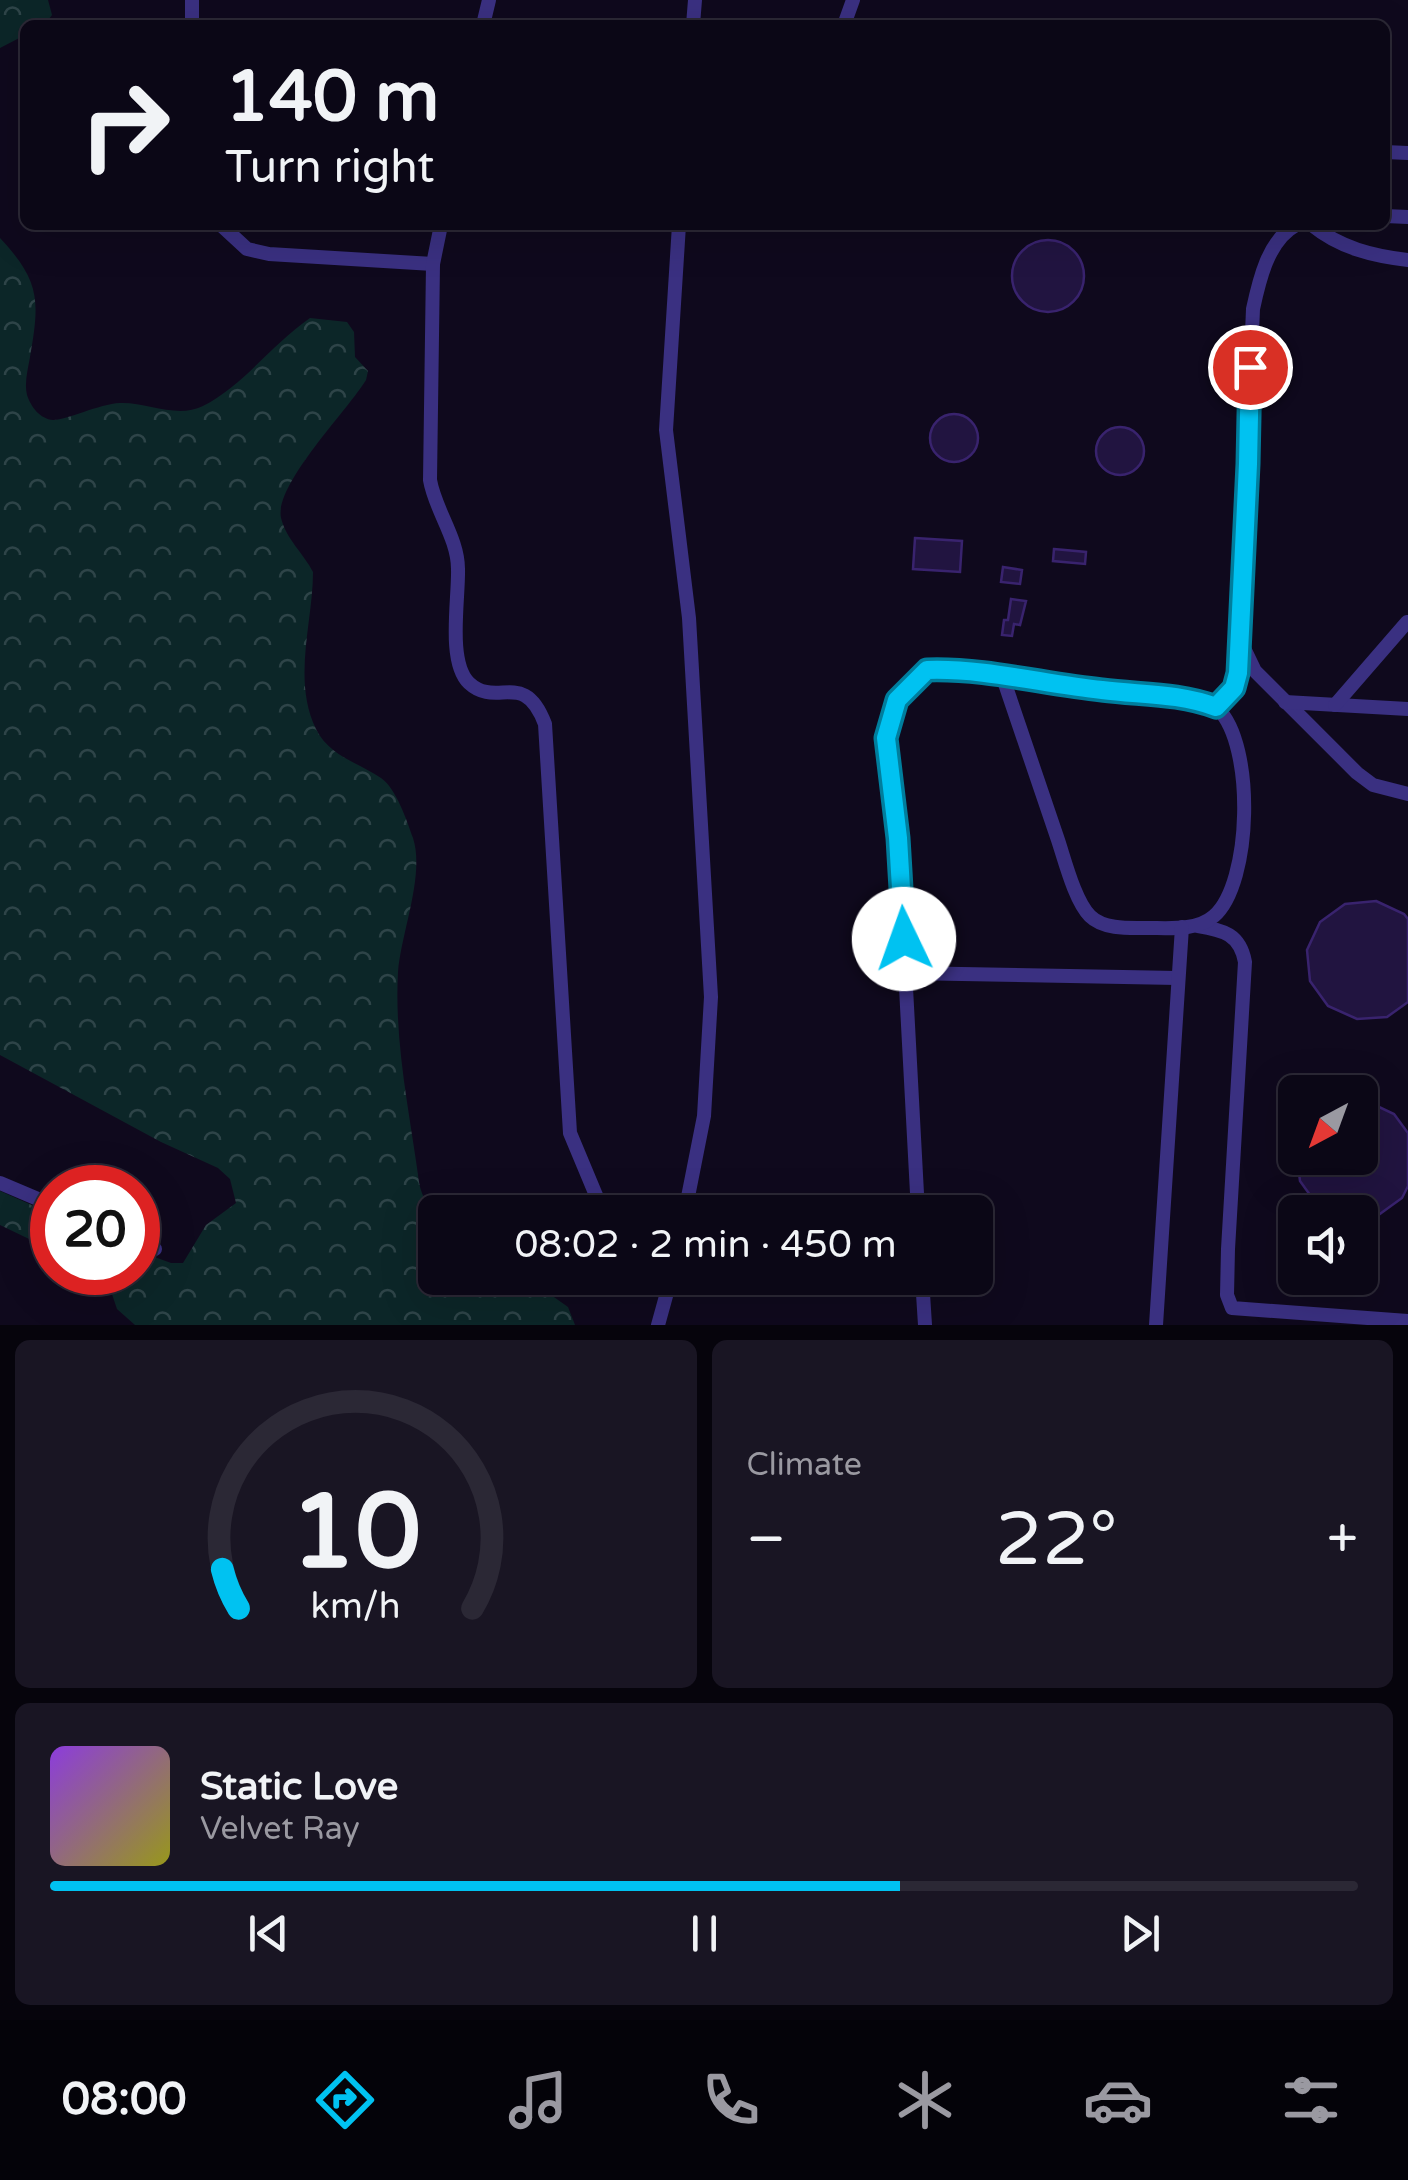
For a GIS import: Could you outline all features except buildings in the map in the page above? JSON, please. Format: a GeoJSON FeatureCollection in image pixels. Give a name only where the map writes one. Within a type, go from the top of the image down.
{"type":"FeatureCollection","features":[{"type":"Feature","properties":{"kind":"street"},"geometry":{"type":"LineString","coordinates":[[227,230],[247,249],[269,254],[432,264]]}},
{"type":"Feature","properties":{"kind":"street"},"geometry":{"type":"LineString","coordinates":[[439,230],[432,264],[430,480],[433,500],[454,544],[458,563],[459,665],[467,682],[480,691],[530,697],[545,724],[570,1133],[596,1195]]}},
{"type":"Feature","properties":{"kind":"street"},"geometry":{"type":"LineString","coordinates":[[680,230],[666,430],[689,618],[710,997],[704,1116],[688,1195]]}},
{"type":"Feature","properties":{"kind":"street"},"geometry":{"type":"LineString","coordinates":[[1216,707],[1234,688],[1238,673],[1253,309],[1260,278],[1286,230]]}},
{"type":"Feature","properties":{"kind":"street"},"geometry":{"type":"LineString","coordinates":[[1318,230],[1328,238],[1374,256],[1408,260]]}},
{"type":"Feature","properties":{"kind":"street"},"geometry":{"type":"LineString","coordinates":[[1335,704],[1406,622]]}},
{"type":"Feature","properties":{"kind":"street"},"geometry":{"type":"LineString","coordinates":[[1239,639],[1255,671],[1364,779],[1372,785],[1408,794]]}},
{"type":"Feature","properties":{"kind":"street"},"geometry":{"type":"LineString","coordinates":[[917,1195],[898,838],[886,738],[897,700],[927,670],[964,669],[1104,691],[1164,694],[1216,707],[1229,725],[1240,759],[1246,808],[1234,887],[1216,916],[1198,926]]}},
{"type":"Feature","properties":{"kind":"street"},"geometry":{"type":"LineString","coordinates":[[1002,675],[1072,883],[1091,917],[1116,928],[1198,926],[1224,931],[1236,938],[1245,962],[1226,1295],[1232,1308],[1408,1321]]}},
{"type":"Feature","properties":{"kind":"street"},"geometry":{"type":"LineString","coordinates":[[1285,702],[1408,709]]}},
{"type":"Feature","properties":{"kind":"street"},"geometry":{"type":"LineString","coordinates":[[1156,1325],[1182,927]]}},
{"type":"Feature","properties":{"kind":"street"},"geometry":{"type":"LineString","coordinates":[[905,973],[1176,978]]}},
{"type":"Feature","properties":{"kind":"street"},"geometry":{"type":"LineString","coordinates":[[0,1183],[30,1196]]}},
{"type":"Feature","properties":{"kind":"street"},"geometry":{"type":"LineString","coordinates":[[658,1325],[667,1295]]}},
{"type":"Feature","properties":{"kind":"street"},"geometry":{"type":"LineString","coordinates":[[923,1295],[925,1325]]}},
{"type":"Feature","properties":{"kind":"green space"},"geometry":{"type":"Polygon","coordinates":[[[0,0],[48,0],[52,15],[48,20],[20,20],[20,38],[0,48],[0,0]]]}},
{"type":"Feature","properties":{"kind":"green space"},"geometry":{"type":"Polygon","coordinates":[[[0,238],[23,267],[34,292],[35,320],[26,390],[34,408],[48,419],[58,420],[120,403],[193,410],[218,398],[310,318],[347,322],[354,332],[355,357],[368,371],[366,380],[300,468],[282,504],[281,518],[313,572],[305,691],[316,729],[336,752],[391,789],[416,853],[397,999],[404,1078],[423,1195],[418,1195],[418,1295],[551,1295],[568,1307],[575,1325],[135,1325],[117,1309],[112,1295],[160,1295],[160,1259],[183,1263],[206,1225],[236,1203],[230,1179],[218,1168],[161,1142],[0,1055],[0,238]]]}},
{"type":"Feature","properties":{"kind":"green space"},"geometry":{"type":"Polygon","coordinates":[[[0,1191],[30,1204],[30,1239],[0,1225],[0,1191]]]}},
{"type":"Feature","properties":{"kind":"route"},"geometry":{"type":"LineString","coordinates":[[904,939],[898,838],[886,738],[897,700],[927,670],[964,669],[1104,691],[1164,694],[1216,707],[1234,688],[1238,673],[1250,367]]}}]}
